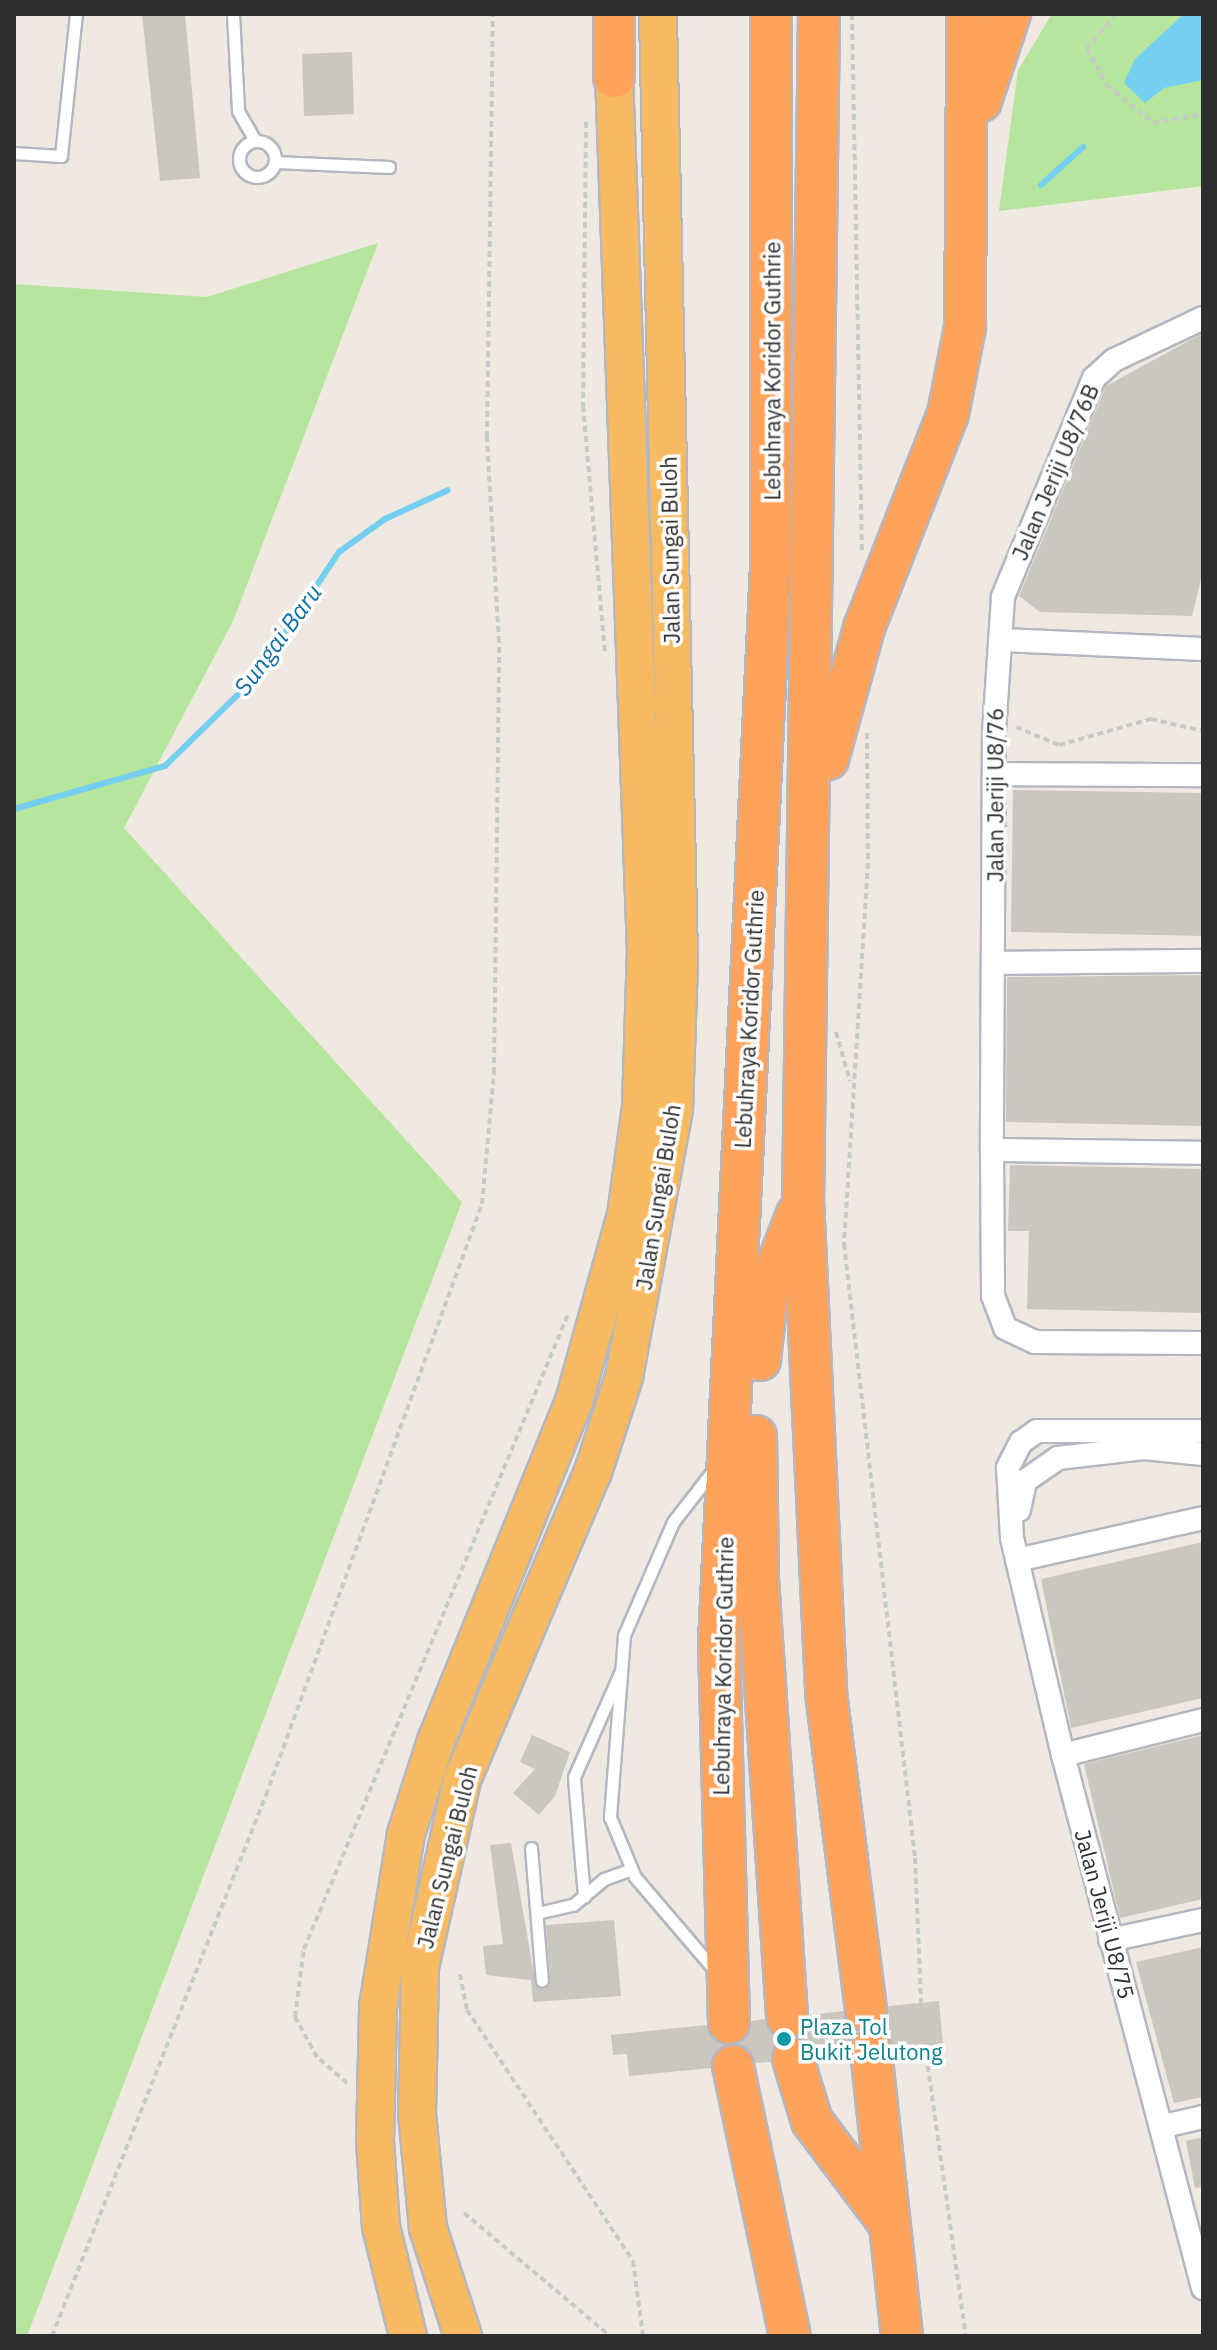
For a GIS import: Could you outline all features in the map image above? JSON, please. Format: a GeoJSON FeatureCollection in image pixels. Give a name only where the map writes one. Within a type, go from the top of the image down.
{"type":"FeatureCollection","features":[{"type":"Feature","properties":{"kind":"highway"},"geometry":{"type":"LineString","coordinates":[[614,14],[614,77]]}},
{"type":"Feature","properties":{"kind":"highway","name":"Jalan Sungai Buloh"},"geometry":{"type":"LineString","coordinates":[[463,2336],[428,2228],[417,2113],[420,1967],[462,1780],[593,1472],[624,1377],[674,1110],[679,957],[658,14]]}},
{"type":"Feature","properties":{"kind":"highway","name":"Lebuhraya Koridor Guthrie"},"geometry":{"type":"LineString","coordinates":[[729,2023],[723,1979],[719,1639],[771,564],[771,14]]}},
{"type":"Feature","properties":{"kind":"highway","name":"Lebuhraya Koridor Guthrie"},"geometry":{"type":"LineString","coordinates":[[819,14],[837,250],[813,813],[803,1200],[826,1693],[866,2009]]}},
{"type":"Feature","properties":{"kind":"highway"},"geometry":{"type":"LineString","coordinates":[[813,813],[864,628],[948,414],[965,327],[967,14]]}},
{"type":"Feature","properties":{"kind":"highway"},"geometry":{"type":"LineString","coordinates":[[967,173],[986,79],[1010,14]]}},
{"type":"Feature","properties":{"kind":"highway","name":"Jalan Sungai Buloh"},"geometry":{"type":"LineString","coordinates":[[408,2336],[381,2227],[375,2142],[378,2007],[406,1834],[436,1741],[541,1494],[578,1386],[626,1215],[641,1107],[646,952],[614,77]]}},
{"type":"Feature","properties":{"kind":"highway"},"geometry":{"type":"LineString","coordinates":[[787,2017],[754,1472],[762,1312],[803,1200]]}},
{"type":"Feature","properties":{"kind":"highway"},"geometry":{"type":"LineString","coordinates":[[871,2051],[885,2218],[902,2336]]}},
{"type":"Feature","properties":{"kind":"highway"},"geometry":{"type":"LineString","coordinates":[[793,2059],[812,2121],[885,2218]]}},
{"type":"Feature","properties":{"kind":"highway"},"geometry":{"type":"LineString","coordinates":[[733,2066],[790,2336]]}},
{"type":"Feature","properties":{"kind":"street","name":"Jalan Jeriji U8/76B"},"geometry":{"type":"LineString","coordinates":[[1003,640],[1003,597],[1094,378],[1114,360],[1203,318]]}},
{"type":"Feature","properties":{"kind":"street"},"geometry":{"type":"LineString","coordinates":[[1003,640],[1203,649]]}},
{"type":"Feature","properties":{"kind":"street","name":"Jalan Jeriji U8/76"},"geometry":{"type":"LineString","coordinates":[[1003,640],[994,714],[993,1296],[1005,1328],[1035,1342],[1203,1343]]}},
{"type":"Feature","properties":{"kind":"street"},"geometry":{"type":"LineString","coordinates":[[994,774],[1203,775]]}},
{"type":"Feature","properties":{"kind":"street"},"geometry":{"type":"LineString","coordinates":[[995,963],[1203,961]]}},
{"type":"Feature","properties":{"kind":"street"},"geometry":{"type":"LineString","coordinates":[[992,1150],[1203,1153]]}},
{"type":"Feature","properties":{"kind":"street","name":"Jalan Jeriji U8/75"},"geometry":{"type":"LineString","coordinates":[[1203,1431],[1037,1431],[1021,1442],[1008,1468],[1014,1549],[1110,1940],[1164,2126],[1203,2288]]}},
{"type":"Feature","properties":{"kind":"street","name":"Jalan Jeriji U8/75"},"geometry":{"type":"LineString","coordinates":[[1014,1549],[1025,1481],[1041,1464],[1144,1448],[1203,1454]]}},
{"type":"Feature","properties":{"kind":"street"},"geometry":{"type":"LineString","coordinates":[[1014,1549],[1203,1518]]}},
{"type":"Feature","properties":{"kind":"street"},"geometry":{"type":"LineString","coordinates":[[1063,1755],[1203,1720]]}},
{"type":"Feature","properties":{"kind":"street"},"geometry":{"type":"LineString","coordinates":[[1110,1940],[1203,1920]]}},
{"type":"Feature","properties":{"kind":"street"},"geometry":{"type":"LineString","coordinates":[[1164,2126],[1203,2117]]}},
{"type":"Feature","properties":{"kind":"lane"},"geometry":{"type":"LineString","coordinates":[[14,153],[61,156],[76,14]]}},
{"type":"Feature","properties":{"kind":"lane"},"geometry":{"type":"LineString","coordinates":[[233,14],[238,111],[255,140],[274,151],[275,162]]}},
{"type":"Feature","properties":{"kind":"lane"},"geometry":{"type":"LineString","coordinates":[[255,140],[244,145],[240,167],[260,177],[275,162],[389,167]]}},
{"type":"Feature","properties":{"kind":"lane"},"geometry":{"type":"LineString","coordinates":[[723,1979],[631,1869],[610,1817],[624,1635],[645,1576],[673,1522],[729,1449]]}},
{"type":"Feature","properties":{"kind":"lane"},"geometry":{"type":"LineString","coordinates":[[584,1897],[574,1777],[621,1671]]}},
{"type":"Feature","properties":{"kind":"lane"},"geometry":{"type":"LineString","coordinates":[[531,1848],[542,1981]]}},
{"type":"Feature","properties":{"kind":"lane"},"geometry":{"type":"LineString","coordinates":[[537,1913],[584,1897],[604,1879],[631,1869]]}},
{"type":"Feature","properties":{"kind":"path"},"geometry":{"type":"LineString","coordinates":[[52,2336],[266,1795],[482,1204],[494,1073],[498,690],[487,437],[493,14]]}},
{"type":"Feature","properties":{"kind":"path"},"geometry":{"type":"LineString","coordinates":[[852,14],[837,250],[862,557]]}},
{"type":"Feature","properties":{"kind":"path"},"geometry":{"type":"LineString","coordinates":[[1116,14],[1087,48],[1107,85],[1153,123],[1203,114]]}},
{"type":"Feature","properties":{"kind":"path"},"geometry":{"type":"LineString","coordinates":[[587,117],[583,406],[606,660]]}},
{"type":"Feature","properties":{"kind":"path"},"geometry":{"type":"LineString","coordinates":[[994,714],[1059,745],[1151,719],[1203,731]]}},
{"type":"Feature","properties":{"kind":"path"},"geometry":{"type":"LineString","coordinates":[[867,726],[868,863],[844,1244],[915,1858],[921,2003]]}},
{"type":"Feature","properties":{"kind":"path"},"geometry":{"type":"LineString","coordinates":[[347,2083],[317,2057],[295,2017],[304,1949],[574,1299]]}},
{"type":"Feature","properties":{"kind":"path"},"geometry":{"type":"LineString","coordinates":[[460,1974],[467,2010],[633,2261],[643,2336]]}},
{"type":"Feature","properties":{"kind":"path"},"geometry":{"type":"LineString","coordinates":[[925,2046],[966,2336]]}},
{"type":"Feature","properties":{"kind":"path"},"geometry":{"type":"LineString","coordinates":[[464,2213],[610,2336]]}},
{"type":"Feature","properties":{"kind":"green space"},"geometry":{"type":"Polygon","coordinates":[[[1052,14],[1203,14],[1203,186],[999,211],[1018,70],[1052,14]]]}},
{"type":"Feature","properties":{"kind":"green space"},"geometry":{"type":"Polygon","coordinates":[[[378,243],[233,621],[124,828],[462,1202],[27,2336],[14,2336],[14,284],[207,297],[378,243]]]}},
{"type":"Feature","properties":{"kind":"water"},"geometry":{"type":"Polygon","coordinates":[[[1184,14],[1203,14],[1203,80],[1164,88],[1145,103],[1124,83],[1135,59],[1184,14]]]}},
{"type":"Feature","properties":{"kind":"building"},"geometry":{"type":"Polygon","coordinates":[[[142,14],[185,14],[200,178],[160,181],[142,14]]]}},
{"type":"Feature","properties":{"kind":"building"},"geometry":{"type":"Polygon","coordinates":[[[352,52],[354,114],[304,116],[302,54],[352,52]]]}},
{"type":"Feature","properties":{"kind":"building"},"geometry":{"type":"Polygon","coordinates":[[[1203,333],[1203,571],[1192,616],[1040,612],[1019,596],[1106,386],[1203,333]]]}},
{"type":"Feature","properties":{"kind":"building"},"geometry":{"type":"Polygon","coordinates":[[[1013,790],[1203,793],[1203,936],[1011,932],[1013,790]]]}},
{"type":"Feature","properties":{"kind":"building"},"geometry":{"type":"Polygon","coordinates":[[[1203,975],[1203,1126],[1006,1122],[1007,977],[1203,975]]]}},
{"type":"Feature","properties":{"kind":"building"},"geometry":{"type":"Polygon","coordinates":[[[1010,1165],[1203,1169],[1202,1313],[1027,1309],[1029,1231],[1008,1231],[1010,1165]]]}},
{"type":"Feature","properties":{"kind":"building"},"geometry":{"type":"Polygon","coordinates":[[[1203,1542],[1203,1698],[1071,1728],[1041,1579],[1203,1542]]]}},
{"type":"Feature","properties":{"kind":"building"},"geometry":{"type":"Polygon","coordinates":[[[532,1735],[570,1752],[555,1796],[539,1815],[513,1793],[535,1769],[520,1762],[532,1735]]]}},
{"type":"Feature","properties":{"kind":"building"},"geometry":{"type":"Polygon","coordinates":[[[1203,1735],[1203,1899],[1120,1918],[1084,1764],[1203,1735]]]}},
{"type":"Feature","properties":{"kind":"building"},"geometry":{"type":"Polygon","coordinates":[[[511,1843],[536,1986],[550,1981],[546,1925],[614,1920],[621,1996],[533,2002],[531,1980],[486,1975],[483,1946],[503,1944],[490,1845],[511,1843]]]}},
{"type":"Feature","properties":{"kind":"building"},"geometry":{"type":"Polygon","coordinates":[[[1203,1947],[1203,2097],[1174,2103],[1136,1962],[1203,1947]]]}},
{"type":"Feature","properties":{"kind":"building"},"geometry":{"type":"Polygon","coordinates":[[[939,2001],[943,2044],[894,2049],[876,2029],[889,2006],[939,2001]]]}},
{"type":"Feature","properties":{"kind":"building"},"geometry":{"type":"Polygon","coordinates":[[[843,2011],[861,2031],[848,2054],[816,2057],[798,2037],[810,2015],[843,2011]]]}},
{"type":"Feature","properties":{"kind":"building"},"geometry":{"type":"Polygon","coordinates":[[[764,2019],[783,2039],[771,2062],[756,2063],[737,2044],[752,2021],[764,2019]]]}},
{"type":"Feature","properties":{"kind":"building"},"geometry":{"type":"Polygon","coordinates":[[[706,2025],[725,2045],[711,2068],[629,2076],[627,2054],[613,2055],[611,2035],[706,2025]]]}},
{"type":"Feature","properties":{"kind":"building"},"geometry":{"type":"Polygon","coordinates":[[[1203,2137],[1203,2187],[1195,2188],[1186,2141],[1203,2137]]]}},
{"type":"Feature","properties":{"kind":"waterway","name":"Sungai Baru"},"geometry":{"type":"LineString","coordinates":[[1041,185],[1083,147]]}},
{"type":"Feature","properties":{"kind":"waterway","name":"Sungai Baru"},"geometry":{"type":"LineString","coordinates":[[14,809],[165,766],[255,678],[339,552],[385,519],[448,490]]}},
{"type":"Feature","properties":{"kind":"place","name":"Plaza Tol Bukit Jelutong"},"geometry":{"type":"Point","coordinates":[784,2039]}}]}
